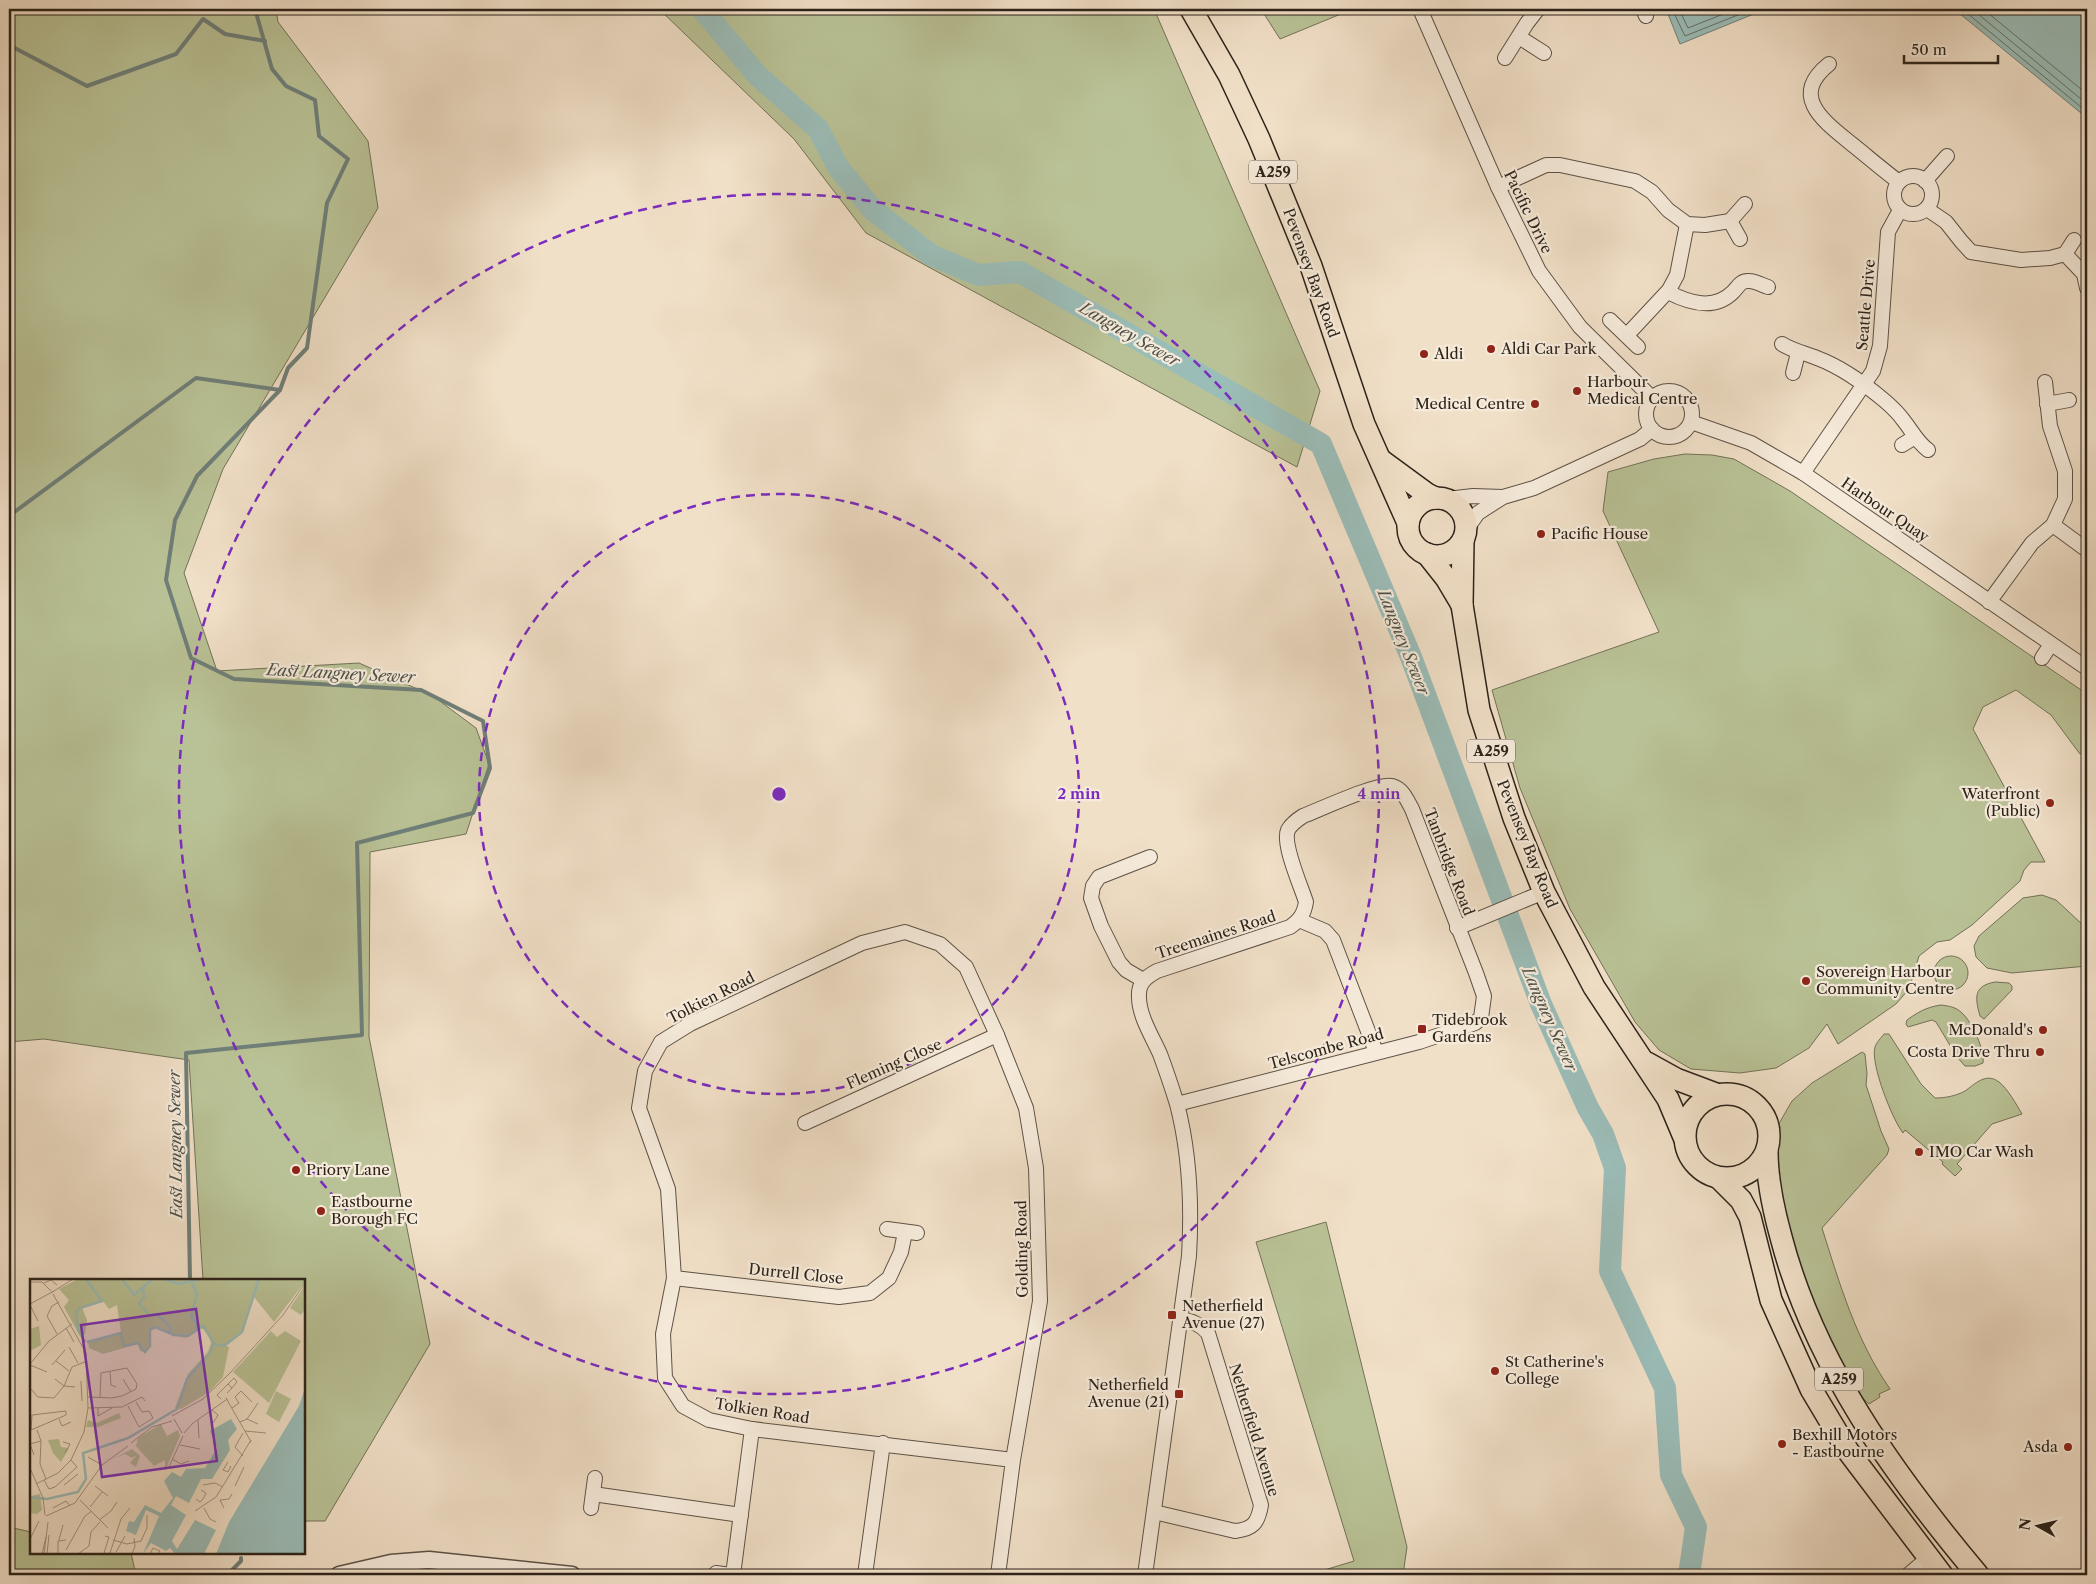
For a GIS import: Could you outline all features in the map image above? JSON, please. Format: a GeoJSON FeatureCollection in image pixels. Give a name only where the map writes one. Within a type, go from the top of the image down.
{"type":"FeatureCollection","features":[{"type":"Feature","properties":{"kind":"main road","name":"Pevensey Bay Road"},"geometry":{"type":"LineString","coordinates":[[1191,9],[1229,75],[1259,139],[1311,266],[1364,424],[1408,523]]}},
{"type":"Feature","properties":{"kind":"main road","name":"Pevensey Bay Road"},"geometry":{"type":"LineString","coordinates":[[1382,461],[1427,494],[1441,498]]}},
{"type":"Feature","properties":{"kind":"main road"},"geometry":{"type":"LineString","coordinates":[[1441,498],[1456,504],[1462,512],[1464,535],[1452,552],[1436,556],[1418,550],[1408,533],[1408,523],[1411,513],[1417,505],[1426,500],[1441,498]]}},
{"type":"Feature","properties":{"kind":"main road","name":"Pevensey Bay Road"},"geometry":{"type":"LineString","coordinates":[[1464,535],[1462,605],[1479,710],[1514,818],[1544,892],[1594,987],[1669,1101],[1684,1137]]}},
{"type":"Feature","properties":{"kind":"main road","name":"Pevensey Bay Road"},"geometry":{"type":"LineString","coordinates":[[1427,554],[1446,578],[1462,605]]}},
{"type":"Feature","properties":{"kind":"main road","name":"Pevensey Bay Road"},"geometry":{"type":"LineString","coordinates":[[1645,1062],[1676,1080],[1716,1094]]}},
{"type":"Feature","properties":{"kind":"main road"},"geometry":{"type":"LineString","coordinates":[[1716,1094],[1737,1094],[1756,1105],[1768,1125],[1769,1135],[1767,1151],[1757,1166],[1746,1174],[1733,1178],[1720,1178],[1708,1174],[1697,1167],[1689,1157],[1684,1137],[1687,1120],[1693,1110],[1702,1101],[1716,1094]]}},
{"type":"Feature","properties":{"kind":"main road","name":"A259"},"geometry":{"type":"LineString","coordinates":[[1767,1151],[1767,1175],[1771,1198],[1790,1272],[1818,1340],[1847,1393],[1876,1440],[1950,1543],[1978,1575]]}},
{"type":"Feature","properties":{"kind":"main road","name":"A259"},"geometry":{"type":"LineString","coordinates":[[1720,1178],[1741,1200],[1750,1217],[1771,1300],[1812,1388],[1848,1451],[1942,1575]]}},
{"type":"Feature","properties":{"kind":"street","name":"Pacific Drive"},"geometry":{"type":"LineString","coordinates":[[1420,9],[1498,187],[1539,271],[1580,326],[1653,399]]}},
{"type":"Feature","properties":{"kind":"street"},"geometry":{"type":"LineString","coordinates":[[1506,58],[1538,9]]}},
{"type":"Feature","properties":{"kind":"street"},"geometry":{"type":"LineString","coordinates":[[1519,37],[1544,53]]}},
{"type":"Feature","properties":{"kind":"street"},"geometry":{"type":"LineString","coordinates":[[1829,64],[1820,71],[1812,88],[1812,102],[1816,112],[1835,130],[1899,182]]}},
{"type":"Feature","properties":{"kind":"street"},"geometry":{"type":"LineString","coordinates":[[1925,181],[1946,156]]}},
{"type":"Feature","properties":{"kind":"street"},"geometry":{"type":"LineString","coordinates":[[1498,187],[1546,166],[1577,168],[1635,181],[1652,192],[1668,210],[1687,224],[1705,225],[1730,220],[1746,204]]}},
{"type":"Feature","properties":{"kind":"street"},"geometry":{"type":"LineString","coordinates":[[1912,176],[1925,181],[1932,194],[1932,200],[1927,209],[1914,215],[1900,210],[1894,197],[1894,190],[1899,182],[1904,178],[1912,176]]}},
{"type":"Feature","properties":{"kind":"street"},"geometry":{"type":"LineString","coordinates":[[1927,209],[1946,222],[1972,252],[2021,260],[2050,258],[2065,254],[2074,240]]}},
{"type":"Feature","properties":{"kind":"street","name":"Seattle Drive"},"geometry":{"type":"LineString","coordinates":[[1803,473],[1873,371],[1878,357],[1888,232],[1900,210]]}},
{"type":"Feature","properties":{"kind":"street"},"geometry":{"type":"LineString","coordinates":[[1730,220],[1740,238]]}},
{"type":"Feature","properties":{"kind":"street"},"geometry":{"type":"LineString","coordinates":[[1627,335],[1668,292],[1677,275],[1687,224]]}},
{"type":"Feature","properties":{"kind":"street"},"geometry":{"type":"LineString","coordinates":[[2065,254],[2084,274],[2087,288]]}},
{"type":"Feature","properties":{"kind":"street"},"geometry":{"type":"LineString","coordinates":[[1668,292],[1682,300],[1696,304],[1706,304],[1718,302],[1729,296],[1741,283],[1748,280],[1768,287]]}},
{"type":"Feature","properties":{"kind":"street"},"geometry":{"type":"LineString","coordinates":[[1610,320],[1638,347]]}},
{"type":"Feature","properties":{"kind":"street"},"geometry":{"type":"LineString","coordinates":[[1782,344],[1798,353],[1833,365],[1863,385],[1903,419],[1920,445],[1928,450]]}},
{"type":"Feature","properties":{"kind":"street"},"geometry":{"type":"LineString","coordinates":[[1794,373],[1798,353]]}},
{"type":"Feature","properties":{"kind":"street"},"geometry":{"type":"LineString","coordinates":[[1989,602],[2032,543],[2053,525],[2065,499],[2066,480],[2050,426],[2045,382]]}},
{"type":"Feature","properties":{"kind":"street"},"geometry":{"type":"LineString","coordinates":[[1671,392],[1684,397],[1691,408],[1691,422],[1687,429],[1674,437],[1658,434],[1652,429],[1647,414],[1653,399],[1658,395],[1671,392]]}},
{"type":"Feature","properties":{"kind":"street"},"geometry":{"type":"LineString","coordinates":[[2047,404],[2069,400]]}},
{"type":"Feature","properties":{"kind":"street","name":"Harbour Quay"},"geometry":{"type":"LineString","coordinates":[[1691,422],[1751,443],[1803,473],[2085,667]]}},
{"type":"Feature","properties":{"kind":"street"},"geometry":{"type":"LineString","coordinates":[[1464,535],[1478,514],[1503,498],[1534,488],[1640,439],[1652,429]]}},
{"type":"Feature","properties":{"kind":"street"},"geometry":{"type":"LineString","coordinates":[[1902,445],[1915,437]]}},
{"type":"Feature","properties":{"kind":"street"},"geometry":{"type":"LineString","coordinates":[[1441,498],[1473,496],[1503,498]]}},
{"type":"Feature","properties":{"kind":"street"},"geometry":{"type":"LineString","coordinates":[[2053,525],[2087,550]]}},
{"type":"Feature","properties":{"kind":"street"},"geometry":{"type":"LineString","coordinates":[[2042,658],[2050,644]]}},
{"type":"Feature","properties":{"kind":"street","name":"Tanbridge Road"},"geometry":{"type":"LineString","coordinates":[[1392,786],[1403,792],[1412,809],[1484,996],[1481,1018]]}},
{"type":"Feature","properties":{"kind":"street","name":"Treemaines Road"},"geometry":{"type":"LineString","coordinates":[[1143,980],[1157,971],[1290,928],[1305,912],[1306,902],[1286,844],[1288,831],[1294,822],[1303,816],[1376,788],[1392,786]]}},
{"type":"Feature","properties":{"kind":"street"},"geometry":{"type":"LineString","coordinates":[[1145,1575],[1189,1256],[1190,1181],[1185,1142],[1177,1104],[1160,1055],[1140,1008],[1139,990],[1143,980],[1126,970],[1120,962],[1101,926],[1091,898],[1093,886],[1099,877],[1150,857]]}},
{"type":"Feature","properties":{"kind":"street","name":"Tanbridge Road"},"geometry":{"type":"LineString","coordinates":[[1457,928],[1544,892]]}},
{"type":"Feature","properties":{"kind":"street"},"geometry":{"type":"LineString","coordinates":[[1299,920],[1325,931],[1333,940],[1376,1052]]}},
{"type":"Feature","properties":{"kind":"street","name":"Tolkien Road"},"geometry":{"type":"LineString","coordinates":[[940,944],[905,932],[862,943],[690,1024],[661,1042],[645,1071],[639,1108],[668,1189],[674,1278],[663,1334],[665,1378],[683,1406],[709,1420],[752,1429],[1014,1460]]}},
{"type":"Feature","properties":{"kind":"street","name":"Golding Road"},"geometry":{"type":"LineString","coordinates":[[940,944],[966,966],[997,1035],[1026,1108],[1036,1168],[1040,1301],[1014,1460],[998,1575]]}},
{"type":"Feature","properties":{"kind":"street","name":"Telscombe Road"},"geometry":{"type":"LineString","coordinates":[[1177,1104],[1419,1042],[1475,1023],[1481,1018]]}},
{"type":"Feature","properties":{"kind":"street","name":"Fleming Close"},"geometry":{"type":"LineString","coordinates":[[804,1123],[997,1035]]}},
{"type":"Feature","properties":{"kind":"street","name":"Durrell Close"},"geometry":{"type":"LineString","coordinates":[[674,1278],[840,1297],[870,1293],[889,1278],[911,1232],[887,1229]]}},
{"type":"Feature","properties":{"kind":"street","name":"Netherfield Avenue"},"geometry":{"type":"LineString","coordinates":[[1154,1512],[1235,1531],[1247,1530],[1259,1518],[1261,1505],[1208,1332],[1202,1326],[1192,1321],[1180,1319]]}},
{"type":"Feature","properties":{"kind":"street"},"geometry":{"type":"LineString","coordinates":[[716,1573],[732,1575],[752,1429]]}},
{"type":"Feature","properties":{"kind":"street"},"geometry":{"type":"LineString","coordinates":[[864,1575],[883,1444]]}},
{"type":"Feature","properties":{"kind":"street"},"geometry":{"type":"LineString","coordinates":[[595,1478],[592,1501],[741,1515]]}},
{"type":"Feature","properties":{"kind":"street"},"geometry":{"type":"LineString","coordinates":[[1908,1575],[1928,1558]]}},
{"type":"Feature","properties":{"kind":"street"},"geometry":{"type":"LineString","coordinates":[[339,1575],[391,1563],[429,1560],[498,1571],[572,1575]]}},
{"type":"Feature","properties":{"kind":"green space"},"geometry":{"type":"Polygon","coordinates":[[[9,9],[276,9],[278,22],[368,141],[378,208],[223,469],[184,573],[217,671],[359,663],[433,696],[476,728],[489,764],[466,834],[370,852],[369,1037],[430,1344],[325,1521],[305,1521],[305,1279],[203,1279],[189,1060],[44,1039],[9,1042],[9,9]]]}},
{"type":"Feature","properties":{"kind":"green space"},"geometry":{"type":"Polygon","coordinates":[[[659,9],[1154,9],[1320,391],[1297,467],[866,233],[794,139],[659,9]]]}},
{"type":"Feature","properties":{"kind":"green space"},"geometry":{"type":"Polygon","coordinates":[[[1261,9],[1353,9],[1280,39],[1261,9]]]}},
{"type":"Feature","properties":{"kind":"green space"},"geometry":{"type":"Polygon","coordinates":[[[1685,454],[1712,455],[1734,459],[1790,491],[2087,694],[2087,750],[2080,754],[2051,715],[2016,690],[1983,707],[1973,729],[2045,862],[2031,862],[2024,870],[2020,881],[1972,925],[1950,940],[1937,942],[1919,956],[1909,989],[1896,1004],[1838,1044],[1827,1024],[1809,1048],[1776,1068],[1740,1073],[1691,1069],[1659,1050],[1635,1022],[1570,909],[1520,788],[1492,690],[1659,632],[1603,511],[1608,472],[1654,459],[1685,454]]]}},
{"type":"Feature","properties":{"kind":"green space"},"geometry":{"type":"Polygon","coordinates":[[[2042,895],[2056,900],[2083,925],[2087,924],[2087,966],[2012,973],[1987,968],[1976,957],[1974,946],[1979,936],[2023,898],[2042,895]]]}},
{"type":"Feature","properties":{"kind":"green space"},"geometry":{"type":"Polygon","coordinates":[[[1951,956],[1958,957],[1963,961],[1967,966],[1967,980],[1963,985],[1958,989],[1951,990],[1944,989],[1939,985],[1935,980],[1934,973],[1935,966],[1939,961],[1944,957],[1951,956]]]}},
{"type":"Feature","properties":{"kind":"green space"},"geometry":{"type":"Polygon","coordinates":[[[1995,982],[2009,983],[2012,986],[2012,990],[1984,1019],[1980,1016],[1977,994],[1983,986],[1995,982]]]}},
{"type":"Feature","properties":{"kind":"green space"},"geometry":{"type":"Polygon","coordinates":[[[1941,1005],[1955,1008],[1966,1017],[1974,1029],[1980,1044],[1983,1063],[1975,1066],[1965,1066],[1957,1057],[1936,1022],[1932,1020],[1908,1027],[1906,1024],[1907,1020],[1919,1012],[1941,1005]]]}},
{"type":"Feature","properties":{"kind":"green space"},"geometry":{"type":"Polygon","coordinates":[[[1884,1034],[1889,1034],[1921,1084],[1935,1098],[1958,1094],[1981,1080],[1990,1078],[2002,1085],[2022,1114],[1992,1124],[1957,1164],[1962,1169],[1955,1176],[1942,1164],[1943,1162],[1905,1130],[1903,1133],[1893,1116],[1883,1091],[1874,1055],[1877,1042],[1884,1034]]]}},
{"type":"Feature","properties":{"kind":"green space"},"geometry":{"type":"Polygon","coordinates":[[[1862,1052],[1865,1054],[1866,1085],[1889,1149],[1887,1155],[1822,1228],[1842,1291],[1858,1332],[1890,1389],[1879,1394],[1880,1397],[1869,1404],[1854,1390],[1808,1300],[1783,1219],[1776,1166],[1777,1127],[1792,1101],[1812,1083],[1862,1052]]]}},
{"type":"Feature","properties":{"kind":"green space"},"geometry":{"type":"Polygon","coordinates":[[[1326,1222],[1407,1547],[1403,1575],[1308,1575],[1354,1561],[1256,1242],[1326,1222]]]}},
{"type":"Feature","properties":{"kind":"green space"},"geometry":{"type":"Polygon","coordinates":[[[9,1527],[30,1532],[30,1554],[131,1554],[136,1575],[9,1575],[9,1527]]]}},
{"type":"Feature","properties":{"kind":"water"},"geometry":{"type":"Polygon","coordinates":[[[1666,9],[1766,9],[1680,44],[1666,9]]]}},
{"type":"Feature","properties":{"kind":"water"},"geometry":{"type":"Polygon","coordinates":[[[1954,9],[2087,9],[2087,118],[1954,9]]]}},
{"type":"Feature","properties":{"kind":"waterway","name":"East Langney Sewer"},"geometry":{"type":"LineString","coordinates":[[190,1279],[186,1053],[362,1035],[357,843],[473,813],[490,768],[483,721],[421,690],[234,679],[191,658],[166,580],[175,520],[197,476],[280,390],[288,368],[307,348],[327,203],[348,159],[319,136],[315,100],[286,86],[272,69],[255,9]]}},
{"type":"Feature","properties":{"kind":"waterway","name":"Langney Sewer"},"geometry":{"type":"LineString","coordinates":[[702,9],[757,75],[818,129],[838,167],[873,210],[931,255],[978,275],[1020,272],[1321,444],[1411,657],[1541,1004],[1588,1108],[1603,1134],[1615,1168],[1610,1271],[1665,1388],[1671,1475],[1696,1527],[1689,1575]]}},
{"type":"Feature","properties":{"kind":"waterway"},"geometry":{"type":"LineString","coordinates":[[9,45],[87,86],[176,54],[203,19],[225,34],[265,41]]}},
{"type":"Feature","properties":{"kind":"waterway"},"geometry":{"type":"LineString","coordinates":[[9,516],[196,378],[280,390]]}},
{"type":"Feature","properties":{"kind":"waterway","name":"East Langney Sewer"},"geometry":{"type":"LineString","coordinates":[[227,1575],[241,1561],[241,1558]]}},
{"type":"Feature","properties":{"kind":"place","name":"Aldi Car Park"},"geometry":{"type":"Point","coordinates":[1491,349]}},
{"type":"Feature","properties":{"kind":"place","name":"Aldi"},"geometry":{"type":"Point","coordinates":[1424,354]}},
{"type":"Feature","properties":{"kind":"place","name":"Harbour Medical Centre"},"geometry":{"type":"Point","coordinates":[1577,391]}},
{"type":"Feature","properties":{"kind":"place","name":"Medical Centre"},"geometry":{"type":"Point","coordinates":[1535,404]}},
{"type":"Feature","properties":{"kind":"place","name":"Pacific House"},"geometry":{"type":"Point","coordinates":[1541,534]}},
{"type":"Feature","properties":{"kind":"place","name":"Waterfront (Public)"},"geometry":{"type":"Point","coordinates":[2050,803]}},
{"type":"Feature","properties":{"kind":"place","name":"Sovereign Harbour Community Centre"},"geometry":{"type":"Point","coordinates":[1806,981]}},
{"type":"Feature","properties":{"kind":"place","name":"Tidebrook Gardens"},"geometry":{"type":"Point","coordinates":[1422,1029]}},
{"type":"Feature","properties":{"kind":"place","name":"McDonald's"},"geometry":{"type":"Point","coordinates":[2043,1030]}},
{"type":"Feature","properties":{"kind":"place","name":"Costa Drive Thru"},"geometry":{"type":"Point","coordinates":[2040,1052]}},
{"type":"Feature","properties":{"kind":"place","name":"IMO Car Wash"},"geometry":{"type":"Point","coordinates":[1919,1152]}},
{"type":"Feature","properties":{"kind":"place","name":"Priory Lane"},"geometry":{"type":"Point","coordinates":[296,1170]}},
{"type":"Feature","properties":{"kind":"place","name":"Eastbourne Borough FC"},"geometry":{"type":"Point","coordinates":[321,1211]}},
{"type":"Feature","properties":{"kind":"place","name":"Netherfield Avenue (27)"},"geometry":{"type":"Point","coordinates":[1172,1315]}},
{"type":"Feature","properties":{"kind":"place","name":"St Catherine's College"},"geometry":{"type":"Point","coordinates":[1495,1371]}},
{"type":"Feature","properties":{"kind":"place","name":"Netherfield Avenue (21)"},"geometry":{"type":"Point","coordinates":[1179,1394]}},
{"type":"Feature","properties":{"kind":"place","name":"Bexhill Motors - Eastbourne"},"geometry":{"type":"Point","coordinates":[1782,1444]}},
{"type":"Feature","properties":{"kind":"place","name":"Asda"},"geometry":{"type":"Point","coordinates":[2068,1447]}}]}
